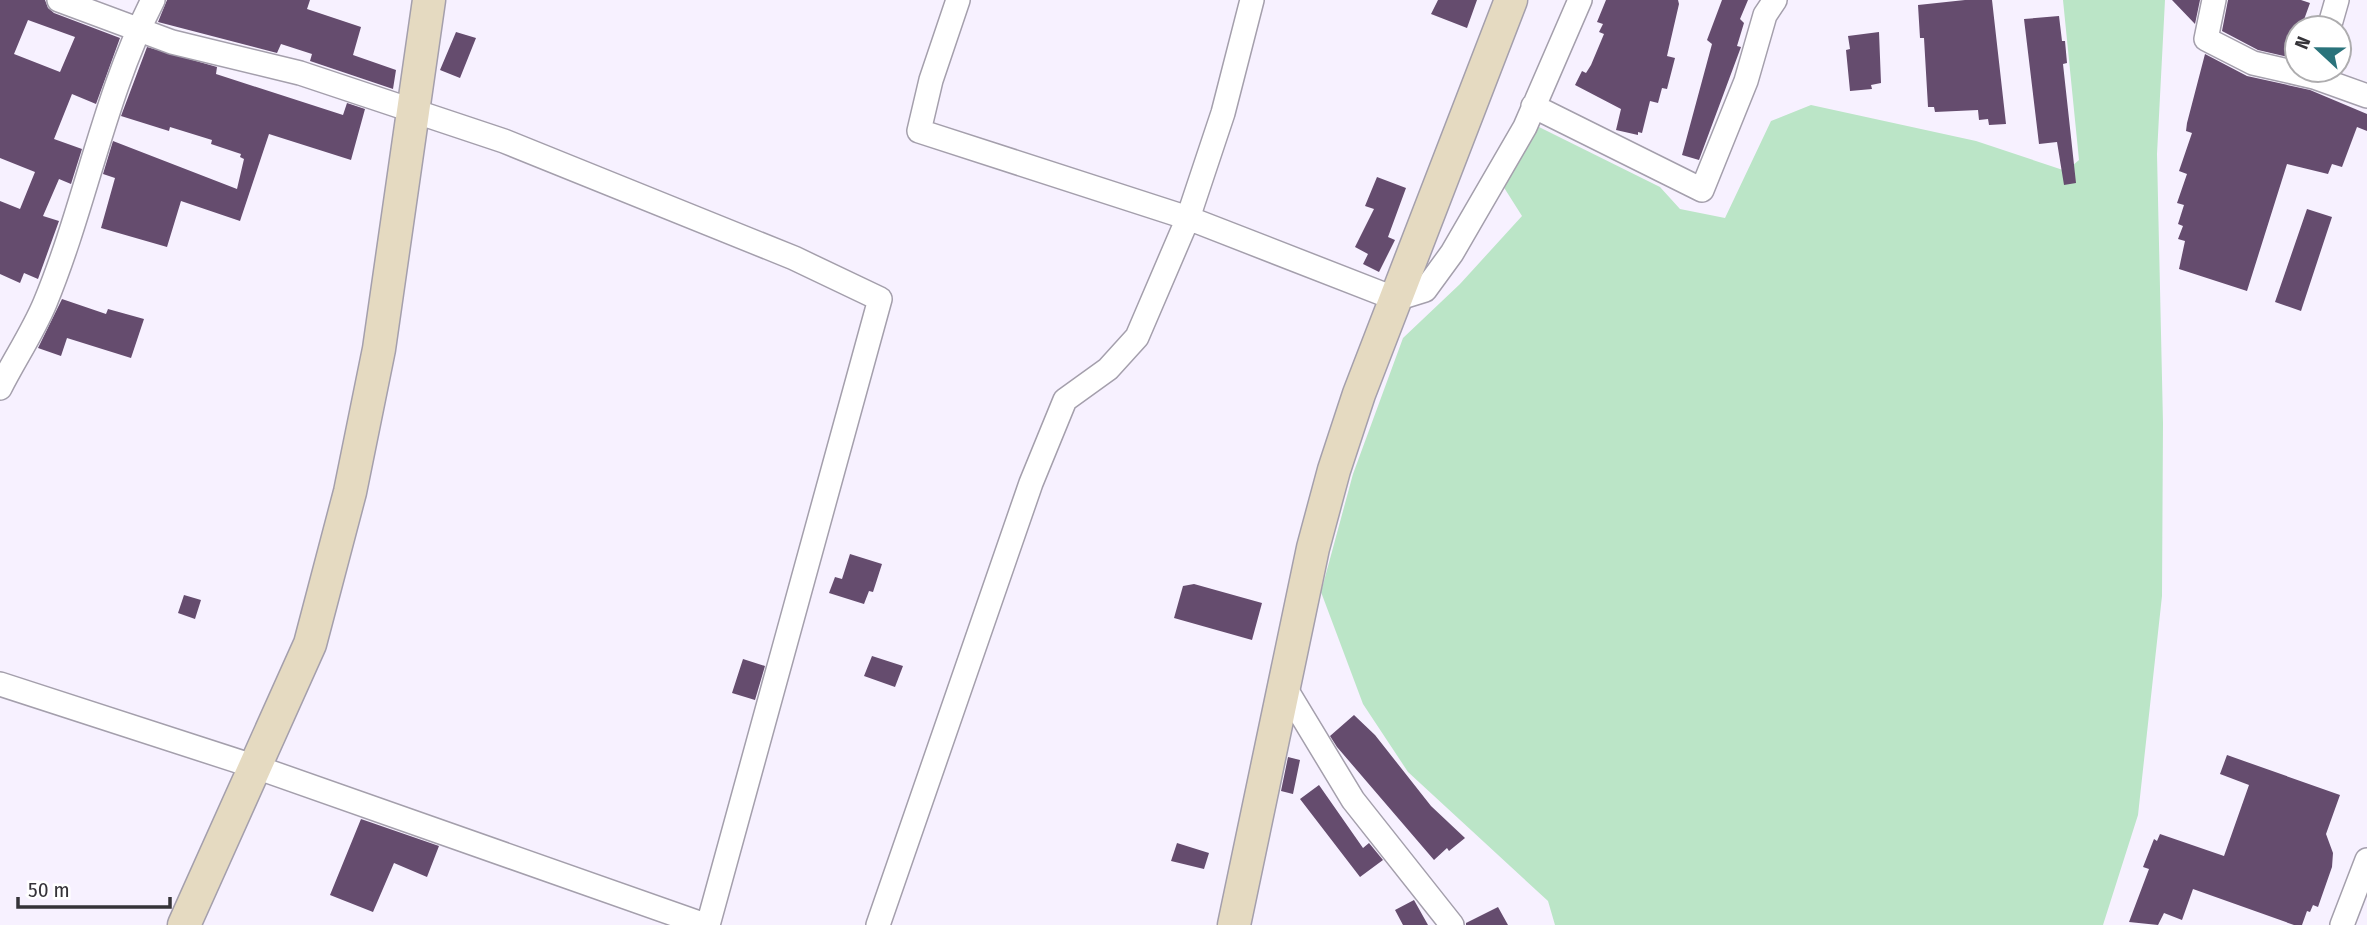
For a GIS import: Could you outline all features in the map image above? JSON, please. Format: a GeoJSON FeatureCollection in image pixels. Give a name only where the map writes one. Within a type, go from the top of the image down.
{"type":"FeatureCollection","features":[{"type":"Feature","properties":{"kind":"street"},"geometry":{"type":"LineString","coordinates":[[0,684],[256,767],[707,925],[880,299],[794,258],[504,141],[300,73],[172,42],[60,0]]}},
{"type":"Feature","properties":{"kind":"street"},"geometry":{"type":"LineString","coordinates":[[0,388],[45,304],[139,28],[153,0]]}},
{"type":"Feature","properties":{"kind":"street"},"geometry":{"type":"LineString","coordinates":[[184,925],[310,644],[350,492],[379,349],[429,0]]}},
{"type":"Feature","properties":{"kind":"street"},"geometry":{"type":"LineString","coordinates":[[958,0],[931,80],[919,131],[1188,218],[1396,299],[1425,290],[1452,253],[1495,181],[1534,106],[1580,0]]}},
{"type":"Feature","properties":{"kind":"street"},"geometry":{"type":"LineString","coordinates":[[878,925],[1031,483],[1065,400],[1108,369],[1137,337],[1188,218],[1223,113],[1252,0]]}},
{"type":"Feature","properties":{"kind":"street"},"geometry":{"type":"LineString","coordinates":[[1234,925],[1284,687],[1334,470],[1396,299],[1511,0]]}},
{"type":"Feature","properties":{"kind":"street"},"geometry":{"type":"LineString","coordinates":[[1534,106],[1702,190],[1746,81],[1765,15],[1775,0]]}},
{"type":"Feature","properties":{"kind":"street"},"geometry":{"type":"LineString","coordinates":[[2214,0],[2206,39],[2253,64],[2283,69]]}},
{"type":"Feature","properties":{"kind":"street"},"geometry":{"type":"LineString","coordinates":[[2339,84],[2367,96]]}},
{"type":"Feature","properties":{"kind":"street"},"geometry":{"type":"LineString","coordinates":[[1284,687],[1353,800],[1452,925]]}},
{"type":"Feature","properties":{"kind":"street"},"geometry":{"type":"LineString","coordinates":[[2342,925],[2367,860]]}},
{"type":"Feature","properties":{"kind":"green space"},"geometry":{"type":"Polygon","coordinates":[[[2063,0],[2165,0],[2157,154],[2163,423],[2162,596],[2138,815],[2103,925],[1555,925],[1548,901],[1408,772],[1363,704],[1321,592],[1353,474],[1403,338],[1460,284],[1522,216],[1503,186],[1539,127],[1660,187],[1680,209],[1725,218],[1771,121],[1811,105],[1976,141],[2066,171],[2079,160],[2063,0]]]}},
{"type":"Feature","properties":{"kind":"building"},"geometry":{"type":"Polygon","coordinates":[[[0,0],[45,0],[54,13],[120,38],[96,104],[72,94],[54,139],[82,149],[71,184],[59,179],[43,216],[59,221],[38,279],[24,273],[20,283],[0,274],[0,201],[20,209],[35,172],[0,158],[0,0]],[[28,20],[14,54],[60,72],[75,37],[28,20]]]}},
{"type":"Feature","properties":{"kind":"building"},"geometry":{"type":"Polygon","coordinates":[[[167,0],[310,0],[307,9],[361,27],[353,55],[396,70],[393,89],[310,61],[312,54],[281,44],[277,53],[158,22],[167,0]]]}},
{"type":"Feature","properties":{"kind":"building"},"geometry":{"type":"Polygon","coordinates":[[[1438,0],[1477,0],[1467,28],[1431,14],[1438,0]]]}},
{"type":"Feature","properties":{"kind":"building"},"geometry":{"type":"Polygon","coordinates":[[[1606,0],[1678,0],[1679,4],[1667,56],[1675,58],[1667,89],[1662,88],[1658,103],[1650,101],[1642,133],[1638,132],[1638,135],[1616,130],[1621,109],[1575,85],[1582,71],[1586,73],[1591,65],[1604,34],[1599,32],[1603,24],[1597,22],[1606,0]]]}},
{"type":"Feature","properties":{"kind":"building"},"geometry":{"type":"Polygon","coordinates":[[[1722,0],[1748,0],[1740,19],[1744,23],[1737,46],[1741,47],[1699,160],[1682,155],[1712,44],[1707,40],[1722,0]]]}},
{"type":"Feature","properties":{"kind":"building"},"geometry":{"type":"Polygon","coordinates":[[[1992,0],[2006,124],[1989,125],[1988,119],[1979,120],[1978,110],[1935,112],[1934,107],[1928,107],[1924,38],[1920,38],[1918,5],[1992,0]]]}},
{"type":"Feature","properties":{"kind":"building"},"geometry":{"type":"Polygon","coordinates":[[[2172,0],[2200,0],[2195,24],[2172,0]]]}},
{"type":"Feature","properties":{"kind":"building"},"geometry":{"type":"Polygon","coordinates":[[[2228,0],[2301,0],[2310,3],[2306,14],[2283,14],[2283,56],[2258,50],[2222,31],[2228,0]]]}},
{"type":"Feature","properties":{"kind":"building"},"geometry":{"type":"Polygon","coordinates":[[[2059,16],[2062,41],[2065,41],[2067,63],[2063,64],[2076,183],[2064,185],[2057,142],[2039,144],[2024,19],[2059,16]]]}},
{"type":"Feature","properties":{"kind":"building"},"geometry":{"type":"Polygon","coordinates":[[[456,32],[476,38],[460,78],[440,70],[456,32]]]}},
{"type":"Feature","properties":{"kind":"building"},"geometry":{"type":"Polygon","coordinates":[[[1879,32],[1881,83],[1871,85],[1872,89],[1850,91],[1846,50],[1850,49],[1848,36],[1879,32]]]}},
{"type":"Feature","properties":{"kind":"building"},"geometry":{"type":"Polygon","coordinates":[[[147,47],[217,67],[216,74],[343,115],[347,103],[365,109],[351,160],[269,134],[240,221],[181,201],[167,247],[101,228],[115,178],[103,174],[113,141],[237,189],[244,159],[240,157],[241,154],[211,144],[212,140],[170,127],[169,131],[121,116],[147,47]]]}},
{"type":"Feature","properties":{"kind":"building"},"geometry":{"type":"Polygon","coordinates":[[[2205,54],[2247,76],[2310,90],[2367,114],[2367,131],[2357,127],[2342,167],[2332,164],[2328,174],[2287,164],[2247,291],[2179,269],[2185,241],[2178,239],[2183,226],[2178,224],[2184,205],[2177,203],[2187,174],[2179,171],[2192,133],[2186,131],[2205,54]]]}},
{"type":"Feature","properties":{"kind":"building"},"geometry":{"type":"Polygon","coordinates":[[[1377,177],[1406,188],[1388,237],[1395,240],[1379,272],[1363,264],[1368,254],[1355,247],[1374,209],[1365,206],[1377,177]]]}},
{"type":"Feature","properties":{"kind":"building"},"geometry":{"type":"Polygon","coordinates":[[[2307,209],[2332,217],[2301,311],[2275,302],[2307,209]]]}},
{"type":"Feature","properties":{"kind":"building"},"geometry":{"type":"Polygon","coordinates":[[[62,299],[106,314],[108,309],[144,319],[131,358],[67,338],[61,356],[38,348],[62,299]]]}},
{"type":"Feature","properties":{"kind":"building"},"geometry":{"type":"Polygon","coordinates":[[[850,554],[882,564],[873,592],[869,591],[864,604],[829,593],[835,577],[842,579],[850,554]]]}},
{"type":"Feature","properties":{"kind":"building"},"geometry":{"type":"Polygon","coordinates":[[[1194,584],[1262,603],[1252,640],[1174,618],[1183,586],[1194,584]]]}},
{"type":"Feature","properties":{"kind":"building"},"geometry":{"type":"Polygon","coordinates":[[[184,595],[201,600],[195,619],[178,613],[184,595]]]}},
{"type":"Feature","properties":{"kind":"building"},"geometry":{"type":"Polygon","coordinates":[[[872,656],[903,666],[895,687],[864,676],[872,656]]]}},
{"type":"Feature","properties":{"kind":"building"},"geometry":{"type":"Polygon","coordinates":[[[743,659],[765,666],[755,700],[732,693],[743,659]]]}},
{"type":"Feature","properties":{"kind":"building"},"geometry":{"type":"Polygon","coordinates":[[[1354,715],[1375,735],[1431,806],[1465,838],[1449,851],[1447,848],[1434,860],[1337,747],[1330,736],[1354,715]]]}},
{"type":"Feature","properties":{"kind":"building"},"geometry":{"type":"Polygon","coordinates":[[[2227,755],[2340,795],[2326,834],[2333,853],[2332,867],[2318,907],[2313,905],[2310,912],[2307,911],[2302,925],[2294,925],[2193,889],[2182,920],[2164,913],[2158,925],[2129,922],[2149,869],[2143,867],[2154,839],[2157,841],[2160,834],[2224,856],[2249,785],[2220,774],[2227,755]]]}},
{"type":"Feature","properties":{"kind":"building"},"geometry":{"type":"Polygon","coordinates":[[[1288,757],[1300,760],[1293,794],[1281,791],[1288,757]]]}},
{"type":"Feature","properties":{"kind":"building"},"geometry":{"type":"Polygon","coordinates":[[[1319,785],[1363,848],[1369,843],[1383,860],[1360,877],[1300,799],[1319,785]]]}},
{"type":"Feature","properties":{"kind":"building"},"geometry":{"type":"Polygon","coordinates":[[[361,819],[439,846],[427,877],[394,863],[373,912],[330,895],[361,819]]]}},
{"type":"Feature","properties":{"kind":"building"},"geometry":{"type":"Polygon","coordinates":[[[1177,843],[1209,853],[1204,869],[1171,861],[1177,843]]]}},
{"type":"Feature","properties":{"kind":"building"},"geometry":{"type":"Polygon","coordinates":[[[1414,900],[1428,925],[1403,925],[1395,910],[1414,900]]]}},
{"type":"Feature","properties":{"kind":"building"},"geometry":{"type":"Polygon","coordinates":[[[1498,907],[1508,925],[1466,925],[1466,923],[1498,907]]]}}]}
